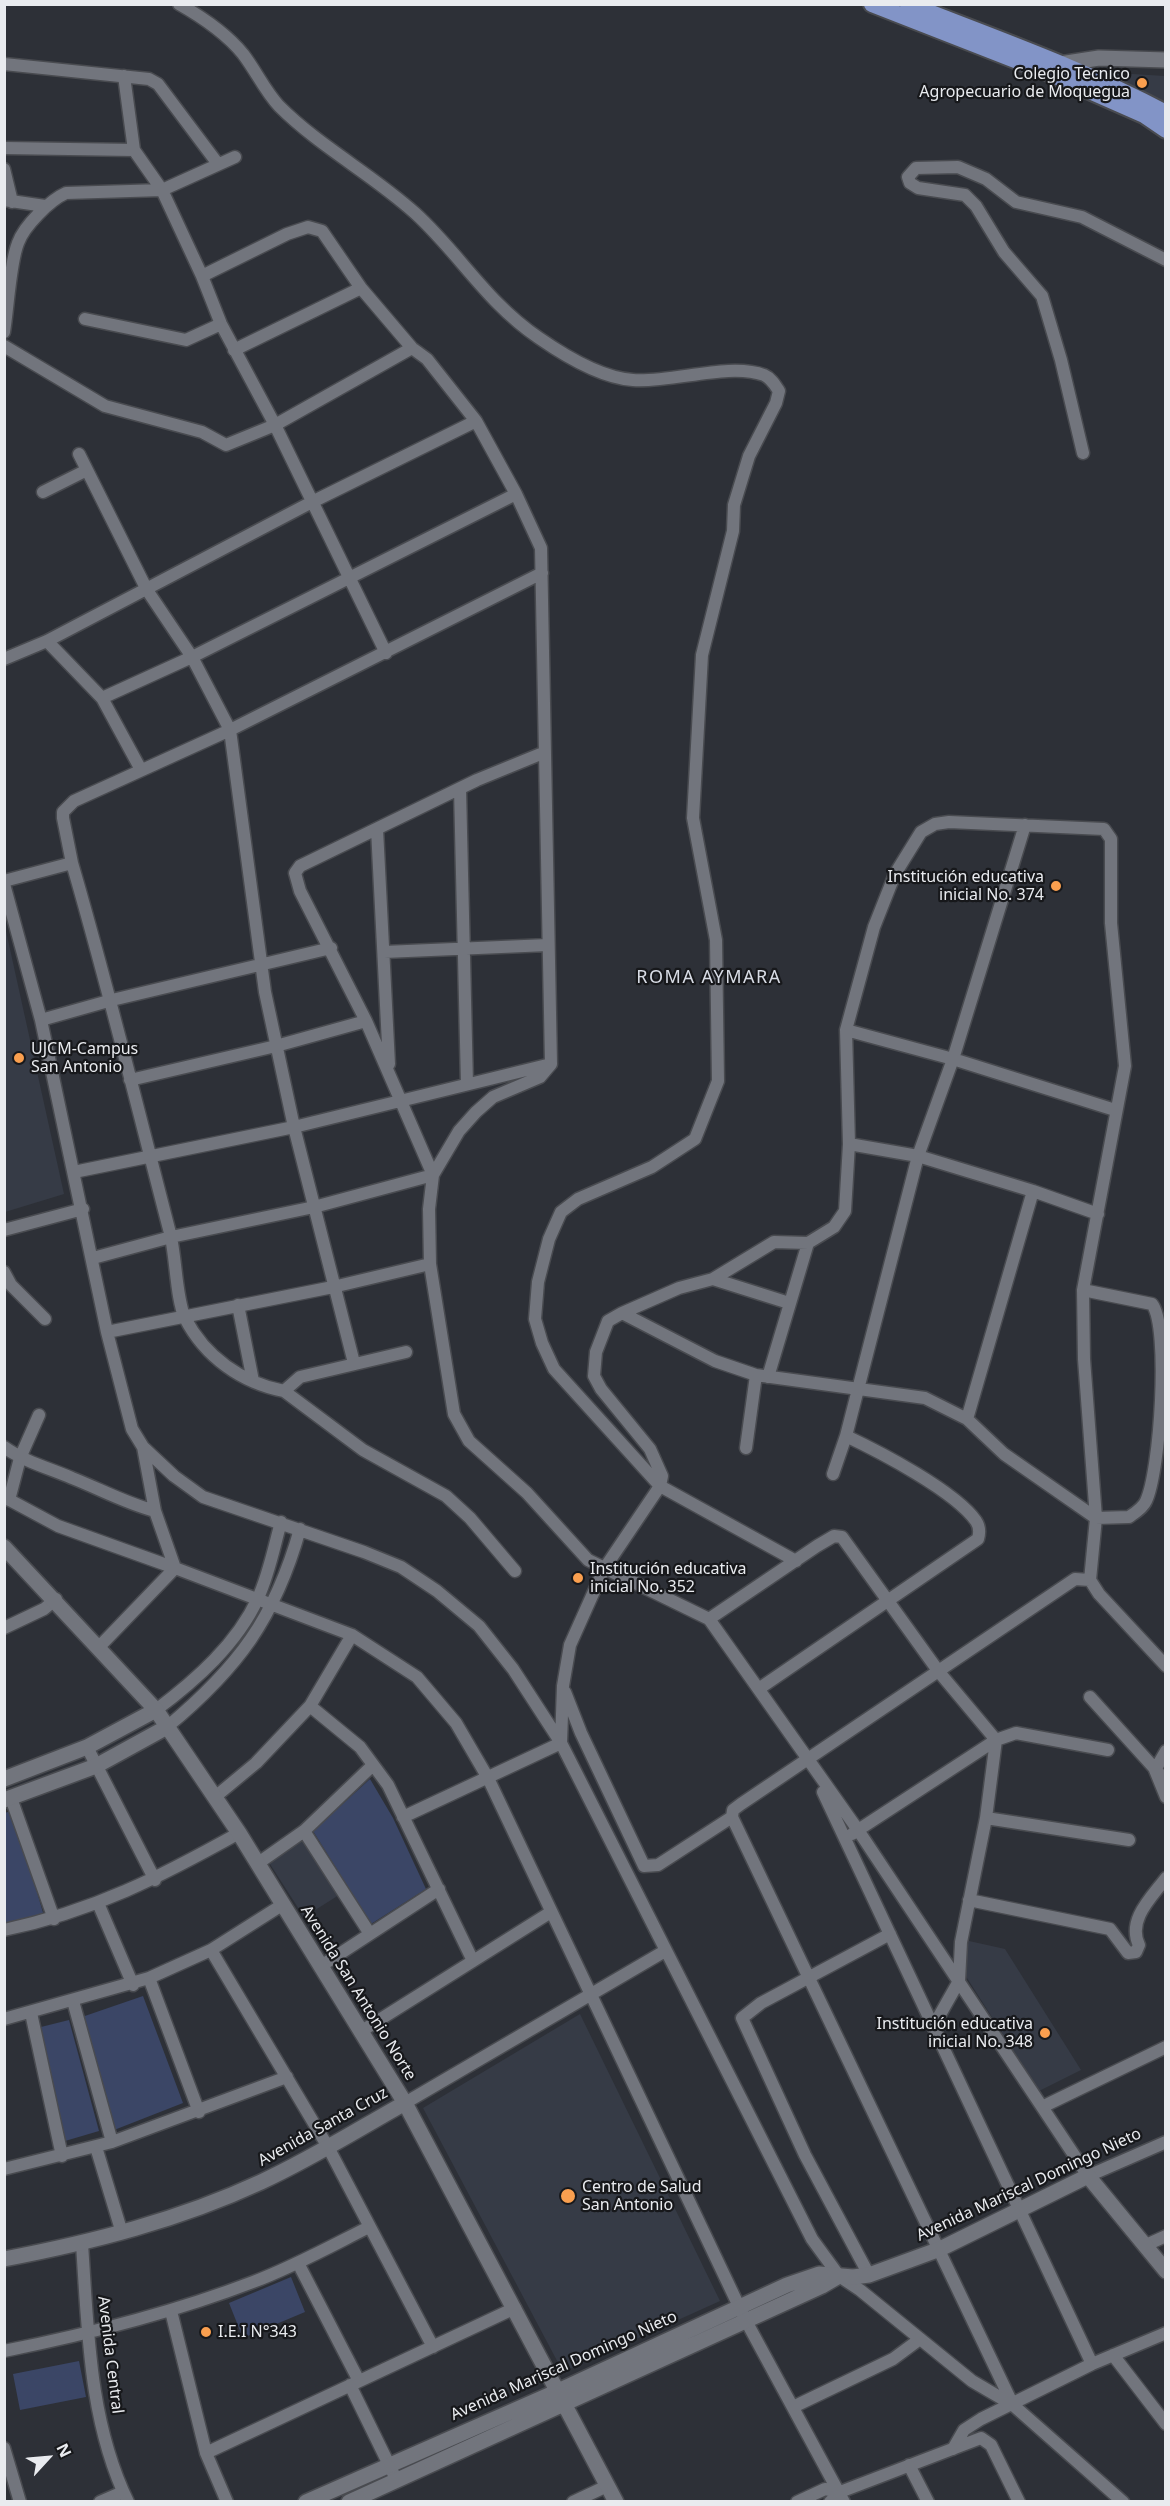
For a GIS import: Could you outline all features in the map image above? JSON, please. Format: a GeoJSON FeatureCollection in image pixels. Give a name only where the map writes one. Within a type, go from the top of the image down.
{"type":"FeatureCollection","features":[{"type":"Feature","properties":{"kind":"main road"},"geometry":{"type":"LineString","coordinates":[[872,4],[1056,69],[1123,90],[1166,113]]}},
{"type":"Feature","properties":{"kind":"main road"},"geometry":{"type":"LineString","coordinates":[[908,4],[1056,69],[1144,115],[1166,130]]}},
{"type":"Feature","properties":{"kind":"street"},"geometry":{"type":"LineString","coordinates":[[179,4],[201,17],[232,43],[279,105],[312,134],[416,213],[511,319],[553,347],[597,370],[632,380],[681,378],[709,372],[754,373],[766,376],[779,391],[776,403],[749,456],[734,505],[733,531],[702,655],[693,818],[716,940],[718,1081],[695,1139],[652,1167],[578,1199],[561,1212],[549,1239],[538,1282],[535,1318],[542,1343],[554,1370],[660,1486],[796,1561]]}},
{"type":"Feature","properties":{"kind":"street"},"geometry":{"type":"LineString","coordinates":[[1056,69],[1099,58],[1166,60]]}},
{"type":"Feature","properties":{"kind":"street"},"geometry":{"type":"LineString","coordinates":[[4,64],[124,75],[158,84],[218,164]]}},
{"type":"Feature","properties":{"kind":"street"},"geometry":{"type":"LineString","coordinates":[[124,75],[134,150],[162,190],[202,276],[221,324],[275,424],[386,653]]}},
{"type":"Feature","properties":{"kind":"street"},"geometry":{"type":"LineString","coordinates":[[4,148],[134,150]]}},
{"type":"Feature","properties":{"kind":"street"},"geometry":{"type":"LineString","coordinates":[[4,332],[18,242],[45,206],[66,193],[162,190],[236,157]]}},
{"type":"Feature","properties":{"kind":"street"},"geometry":{"type":"LineString","coordinates":[[1083,453],[1061,360],[1042,296],[1004,252],[976,206],[965,195],[918,188],[910,183],[908,177],[916,168],[958,167],[986,179],[1016,202],[1082,217],[1166,260]]}},
{"type":"Feature","properties":{"kind":"street"},"geometry":{"type":"LineString","coordinates":[[4,169],[8,201],[45,206]]}},
{"type":"Feature","properties":{"kind":"street"},"geometry":{"type":"LineString","coordinates":[[202,276],[286,234],[308,227],[322,231],[361,288],[412,348],[427,359],[476,421],[516,494],[541,548],[543,753],[551,1064],[540,1077],[493,1097],[476,1112],[459,1131],[433,1174],[429,1209],[430,1264],[454,1414],[469,1441],[526,1493],[588,1560],[709,1619],[760,1688],[808,1761],[858,1830],[1088,2176],[1166,2271]]}},
{"type":"Feature","properties":{"kind":"street"},"geometry":{"type":"LineString","coordinates":[[4,241],[18,242]]}},
{"type":"Feature","properties":{"kind":"street"},"geometry":{"type":"LineString","coordinates":[[234,350],[361,288]]}},
{"type":"Feature","properties":{"kind":"street"},"geometry":{"type":"LineString","coordinates":[[85,319],[186,340],[221,324]]}},
{"type":"Feature","properties":{"kind":"street"},"geometry":{"type":"LineString","coordinates":[[4,346],[105,406],[201,432],[226,445],[275,424],[412,348]]}},
{"type":"Feature","properties":{"kind":"street"},"geometry":{"type":"LineString","coordinates":[[4,659],[46,641],[312,502],[476,421]]}},
{"type":"Feature","properties":{"kind":"street"},"geometry":{"type":"LineString","coordinates":[[79,454],[147,590],[192,657],[230,729],[260,964],[276,1046],[333,1287],[354,1364]]}},
{"type":"Feature","properties":{"kind":"street"},"geometry":{"type":"LineString","coordinates":[[43,492],[87,470]]}},
{"type":"Feature","properties":{"kind":"street"},"geometry":{"type":"LineString","coordinates":[[102,698],[192,657],[516,494]]}},
{"type":"Feature","properties":{"kind":"street"},"geometry":{"type":"LineString","coordinates":[[515,1571],[470,1518],[446,1496],[363,1450],[284,1391],[253,1381],[222,1364],[208,1352],[184,1317],[171,1237],[130,1080],[112,1000],[72,863],[63,812],[74,801],[140,768],[230,729],[542,573]]}},
{"type":"Feature","properties":{"kind":"street"},"geometry":{"type":"LineString","coordinates":[[46,641],[102,698],[140,768]]}},
{"type":"Feature","properties":{"kind":"street"},"geometry":{"type":"LineString","coordinates":[[433,1174],[390,1072],[331,948],[300,891],[295,873],[300,866],[460,789],[543,753]]}},
{"type":"Feature","properties":{"kind":"street"},"geometry":{"type":"LineString","coordinates":[[460,789],[467,1084]]}},
{"type":"Feature","properties":{"kind":"street"},"geometry":{"type":"LineString","coordinates":[[561,1743],[563,1686],[570,1645],[604,1569],[660,1486],[663,1476],[650,1449],[601,1389],[594,1376],[596,1352],[608,1321],[679,1288],[712,1279],[774,1242],[808,1243],[834,1227],[845,1211],[849,1144],[846,1030],[874,927],[895,874],[921,832],[935,824],[949,822],[1104,829],[1111,839],[1111,923],[1125,1066],[1083,1290],[1084,1359],[1096,1518],[1090,1580],[1099,1594],[1166,1666]]}},
{"type":"Feature","properties":{"kind":"street"},"geometry":{"type":"LineString","coordinates":[[833,1474],[846,1436],[918,1156],[953,1059],[1025,825]]}},
{"type":"Feature","properties":{"kind":"street"},"geometry":{"type":"LineString","coordinates":[[377,829],[390,1072]]}},
{"type":"Feature","properties":{"kind":"street"},"geometry":{"type":"LineString","coordinates":[[72,863],[4,882],[41,1020],[83,1209],[107,1332],[132,1429],[143,1447],[174,1476],[203,1497],[282,1522],[400,1567],[437,1591],[479,1626],[513,1669],[561,1743],[812,2239],[839,2276],[972,2381],[1013,2404],[1123,2502]]}},
{"type":"Feature","properties":{"kind":"street"},"geometry":{"type":"LineString","coordinates":[[384,952],[548,945]]}},
{"type":"Feature","properties":{"kind":"street"},"geometry":{"type":"LineString","coordinates":[[41,1020],[112,1000],[331,948]]}},
{"type":"Feature","properties":{"kind":"street"},"geometry":{"type":"LineString","coordinates":[[130,1080],[276,1046],[366,1021]]}},
{"type":"Feature","properties":{"kind":"street"},"geometry":{"type":"LineString","coordinates":[[846,1030],[953,1059],[1115,1110]]}},
{"type":"Feature","properties":{"kind":"street"},"geometry":{"type":"LineString","coordinates":[[74,1172],[294,1127],[551,1064]]}},
{"type":"Feature","properties":{"kind":"street"},"geometry":{"type":"LineString","coordinates":[[849,1144],[918,1156],[1033,1191],[1098,1214]]}},
{"type":"Feature","properties":{"kind":"street"},"geometry":{"type":"LineString","coordinates":[[93,1258],[171,1237],[314,1207],[433,1174]]}},
{"type":"Feature","properties":{"kind":"street"},"geometry":{"type":"LineString","coordinates":[[967,1419],[1033,1191]]}},
{"type":"Feature","properties":{"kind":"street"},"geometry":{"type":"LineString","coordinates":[[4,1230],[83,1209]]}},
{"type":"Feature","properties":{"kind":"street"},"geometry":{"type":"LineString","coordinates":[[746,1448],[762,1376],[808,1243]]}},
{"type":"Feature","properties":{"kind":"street"},"geometry":{"type":"LineString","coordinates":[[107,1332],[333,1287],[430,1264]]}},
{"type":"Feature","properties":{"kind":"street"},"geometry":{"type":"LineString","coordinates":[[4,1272],[11,1285],[45,1319]]}},
{"type":"Feature","properties":{"kind":"street"},"geometry":{"type":"LineString","coordinates":[[712,1279],[789,1303]]}},
{"type":"Feature","properties":{"kind":"street"},"geometry":{"type":"LineString","coordinates":[[622,1313],[715,1361],[762,1376],[925,1398],[967,1419],[1004,1454],[1096,1518],[1129,1517],[1146,1501],[1160,1428],[1163,1370],[1159,1316],[1152,1304],[1083,1290]]}},
{"type":"Feature","properties":{"kind":"street"},"geometry":{"type":"LineString","coordinates":[[238,1305],[253,1381]]}},
{"type":"Feature","properties":{"kind":"street"},"geometry":{"type":"LineString","coordinates":[[284,1391],[300,1377],[406,1352]]}},
{"type":"Feature","properties":{"kind":"street"},"geometry":{"type":"LineString","coordinates":[[39,1415],[20,1458],[7,1499],[58,1526],[258,1598],[352,1635],[417,1677],[456,1723],[488,1778],[742,2313],[842,2497]]}},
{"type":"Feature","properties":{"kind":"street"},"geometry":{"type":"LineString","coordinates":[[760,1688],[978,1539],[980,1530],[977,1522],[954,1499],[886,1455],[846,1436]]}},
{"type":"Feature","properties":{"kind":"street"},"geometry":{"type":"LineString","coordinates":[[4,1447],[20,1458],[73,1478],[124,1502],[155,1510]]}},
{"type":"Feature","properties":{"kind":"street"},"geometry":{"type":"LineString","coordinates":[[143,1447],[155,1510],[176,1568]]}},
{"type":"Feature","properties":{"kind":"street"},"geometry":{"type":"LineString","coordinates":[[4,1779],[87,1747],[156,1710],[194,1682],[228,1645],[258,1598],[282,1522]]}},
{"type":"Feature","properties":{"kind":"street"},"geometry":{"type":"LineString","coordinates":[[54,1919],[8,1799],[96,1766],[167,1727],[207,1694],[242,1654],[273,1604],[290,1566],[300,1529]]}},
{"type":"Feature","properties":{"kind":"street"},"geometry":{"type":"LineString","coordinates":[[709,1619],[834,1536],[842,1537],[939,1672],[996,1740],[986,1818],[961,1942],[958,1981],[933,2027]]}},
{"type":"Feature","properties":{"kind":"street","name":"Avenida San Antonio Norte"},"geometry":{"type":"LineString","coordinates":[[4,1547],[56,1599],[156,1710],[239,1833],[405,2103],[616,2502]]}},
{"type":"Feature","properties":{"kind":"street"},"geometry":{"type":"LineString","coordinates":[[99,1647],[176,1568]]}},
{"type":"Feature","properties":{"kind":"street"},"geometry":{"type":"LineString","coordinates":[[1013,2404],[732,1817],[733,1810],[741,1804],[1076,1579],[1090,1580]]}},
{"type":"Feature","properties":{"kind":"street"},"geometry":{"type":"LineString","coordinates":[[4,1628],[44,1609],[56,1599]]}},
{"type":"Feature","properties":{"kind":"street"},"geometry":{"type":"LineString","coordinates":[[215,1797],[256,1763],[310,1706],[352,1635]]}},
{"type":"Feature","properties":{"kind":"street"},"geometry":{"type":"LineString","coordinates":[[563,1686],[581,1733],[644,1866],[658,1865],[732,1817]]}},
{"type":"Feature","properties":{"kind":"street"},"geometry":{"type":"LineString","coordinates":[[1090,1697],[1166,1781]]}},
{"type":"Feature","properties":{"kind":"street"},"geometry":{"type":"LineString","coordinates":[[310,1706],[360,1747],[388,1785],[473,1961]]}},
{"type":"Feature","properties":{"kind":"street"},"geometry":{"type":"LineString","coordinates":[[846,1838],[996,1740],[1016,1733],[1108,1750]]}},
{"type":"Feature","properties":{"kind":"street"},"geometry":{"type":"LineString","coordinates":[[403,1817],[561,1743]]}},
{"type":"Feature","properties":{"kind":"street"},"geometry":{"type":"LineString","coordinates":[[87,1747],[155,1880]]}},
{"type":"Feature","properties":{"kind":"street"},"geometry":{"type":"LineString","coordinates":[[1155,1770],[1166,1751]]}},
{"type":"Feature","properties":{"kind":"street"},"geometry":{"type":"LineString","coordinates":[[808,1761],[1022,2210],[1092,2364]]}},
{"type":"Feature","properties":{"kind":"street"},"geometry":{"type":"LineString","coordinates":[[257,1864],[304,1831],[373,1765]]}},
{"type":"Feature","properties":{"kind":"street"},"geometry":{"type":"LineString","coordinates":[[1155,1770],[1166,1797]]}},
{"type":"Feature","properties":{"kind":"street"},"geometry":{"type":"LineString","coordinates":[[986,1818],[1129,1840]]}},
{"type":"Feature","properties":{"kind":"street"},"geometry":{"type":"LineString","coordinates":[[304,1831],[370,1934]]}},
{"type":"Feature","properties":{"kind":"street"},"geometry":{"type":"LineString","coordinates":[[4,1930],[54,1919],[155,1880],[239,1833]]}},
{"type":"Feature","properties":{"kind":"street"},"geometry":{"type":"LineString","coordinates":[[969,1900],[1110,1929],[1128,1953],[1136,1952],[1139,1945],[1134,1935],[1134,1923],[1166,1878]]}},
{"type":"Feature","properties":{"kind":"street"},"geometry":{"type":"LineString","coordinates":[[321,1966],[439,1889]]}},
{"type":"Feature","properties":{"kind":"street"},"geometry":{"type":"LineString","coordinates":[[98,1903],[133,1984]]}},
{"type":"Feature","properties":{"kind":"street"},"geometry":{"type":"LineString","coordinates":[[4,2019],[148,1978],[211,1950],[282,1905]]}},
{"type":"Feature","properties":{"kind":"street"},"geometry":{"type":"LineString","coordinates":[[360,2032],[551,1912]]}},
{"type":"Feature","properties":{"kind":"street"},"geometry":{"type":"LineString","coordinates":[[869,2275],[805,2155],[742,2018],[808,1976],[890,1934]]}},
{"type":"Feature","properties":{"kind":"street"},"geometry":{"type":"LineString","coordinates":[[211,1950],[328,2146],[433,2347]]}},
{"type":"Feature","properties":{"kind":"street","name":"Avenida Santa Cruz"},"geometry":{"type":"LineString","coordinates":[[4,2259],[82,2244],[122,2233],[203,2206],[262,2181],[405,2103],[665,1951]]}},
{"type":"Feature","properties":{"kind":"street"},"geometry":{"type":"LineString","coordinates":[[148,1978],[199,2112]]}},
{"type":"Feature","properties":{"kind":"street"},"geometry":{"type":"LineString","coordinates":[[73,2001],[112,2142]]}},
{"type":"Feature","properties":{"kind":"street"},"geometry":{"type":"LineString","coordinates":[[31,2013],[62,2156]]}},
{"type":"Feature","properties":{"kind":"street"},"geometry":{"type":"LineString","coordinates":[[1042,2107],[1166,2047]]}},
{"type":"Feature","properties":{"kind":"street"},"geometry":{"type":"LineString","coordinates":[[4,2169],[112,2142],[199,2112],[287,2077]]}},
{"type":"Feature","properties":{"kind":"street","name":"Avenida Mariscal Domingo Nieto"},"geometry":{"type":"LineString","coordinates":[[349,2502],[397,2481],[561,2397],[742,2313],[822,2286],[839,2276],[869,2275],[940,2249],[1088,2176],[1166,2142]]}},
{"type":"Feature","properties":{"kind":"street"},"geometry":{"type":"LineString","coordinates":[[96,2147],[122,2233]]}},
{"type":"Feature","properties":{"kind":"street"},"geometry":{"type":"LineString","coordinates":[[4,2351],[88,2334],[171,2311],[253,2282],[298,2263],[369,2227]]}},
{"type":"Feature","properties":{"kind":"street"},"geometry":{"type":"LineString","coordinates":[[1146,2245],[1166,2236]]}},
{"type":"Feature","properties":{"kind":"street","name":"Avenida Central"},"geometry":{"type":"LineString","coordinates":[[82,2244],[94,2389],[103,2431],[125,2497]]}},
{"type":"Feature","properties":{"kind":"street"},"geometry":{"type":"LineString","coordinates":[[298,2263],[397,2481]]}},
{"type":"Feature","properties":{"kind":"street"},"geometry":{"type":"LineString","coordinates":[[206,2453],[515,2308]]}},
{"type":"Feature","properties":{"kind":"street"},"geometry":{"type":"LineString","coordinates":[[171,2311],[206,2453],[227,2502]]}},
{"type":"Feature","properties":{"kind":"street"},"geometry":{"type":"LineString","coordinates":[[953,2449],[964,2430],[1092,2364],[1166,2333]]}},
{"type":"Feature","properties":{"kind":"street"},"geometry":{"type":"LineString","coordinates":[[793,2407],[893,2360],[920,2339]]}},
{"type":"Feature","properties":{"kind":"street"},"geometry":{"type":"LineString","coordinates":[[1113,2355],[1166,2424]]}},
{"type":"Feature","properties":{"kind":"street","name":"Avenida Mariscal Domingo Nieto"},"geometry":{"type":"LineString","coordinates":[[308,2501],[388,2464],[561,2397]]}},
{"type":"Feature","properties":{"kind":"street"},"geometry":{"type":"LineString","coordinates":[[830,2502],[909,2465],[981,2438],[986,2441],[1019,2502]]}},
{"type":"Feature","properties":{"kind":"street"},"geometry":{"type":"LineString","coordinates":[[4,2448],[20,2502]]}},
{"type":"Feature","properties":{"kind":"street"},"geometry":{"type":"LineString","coordinates":[[909,2465],[928,2502]]}},
{"type":"Feature","properties":{"kind":"street"},"geometry":{"type":"LineString","coordinates":[[573,2502],[608,2486]]}},
{"type":"Feature","properties":{"kind":"street"},"geometry":{"type":"LineString","coordinates":[[797,2502],[825,2489],[842,2497]]}},
{"type":"Feature","properties":{"kind":"street"},"geometry":{"type":"LineString","coordinates":[[100,2502],[125,2497]]}},
{"type":"Feature","properties":{"kind":"shaded area","name":"Colegio Tecnico Agropecuario de Moquegua"},"geometry":{"type":"Polygon","coordinates":[[[1100,72],[1165,76],[1165,107],[1099,75],[1100,72]]]}},
{"type":"Feature","properties":{"kind":"shaded area","name":"UJCM-Campus San Antonio"},"geometry":{"type":"Polygon","coordinates":[[[4,922],[64,1194],[5,1212],[4,1212],[4,922]]]}},
{"type":"Feature","properties":{"kind":"shaded area"},"geometry":{"type":"Polygon","coordinates":[[[370,1779],[393,1818],[426,1889],[371,1924],[313,1831],[370,1779]]]}},
{"type":"Feature","properties":{"kind":"shaded area"},"geometry":{"type":"Polygon","coordinates":[[[13,1810],[44,1916],[5,1926],[5,1813],[13,1810]]]}},
{"type":"Feature","properties":{"kind":"shaded area"},"geometry":{"type":"Polygon","coordinates":[[[302,1838],[339,1895],[304,1917],[268,1861],[302,1838]]]}},
{"type":"Feature","properties":{"kind":"shaded area"},"geometry":{"type":"Polygon","coordinates":[[[969,1941],[1005,1949],[1081,2070],[1039,2091],[960,1967],[969,1941]]]}},
{"type":"Feature","properties":{"kind":"shaded area"},"geometry":{"type":"Polygon","coordinates":[[[143,1996],[183,2103],[109,2132],[79,2018],[143,1996]]]}},
{"type":"Feature","properties":{"kind":"shaded area","name":"Centro de Salud San Antonio"},"geometry":{"type":"Polygon","coordinates":[[[580,2014],[720,2301],[563,2372],[423,2108],[580,2014]]]}},
{"type":"Feature","properties":{"kind":"shaded area"},"geometry":{"type":"Polygon","coordinates":[[[69,2020],[99,2131],[65,2141],[37,2028],[69,2020]]]}},
{"type":"Feature","properties":{"kind":"shaded area"},"geometry":{"type":"Polygon","coordinates":[[[291,2277],[305,2312],[243,2338],[229,2303],[291,2277]]]}},
{"type":"Feature","properties":{"kind":"shaded area"},"geometry":{"type":"Polygon","coordinates":[[[79,2361],[86,2397],[20,2410],[13,2374],[79,2361]]]}},
{"type":"Feature","properties":{"kind":"place","name":"Colegio Tecnico Agropecuario de Moquegua"},"geometry":{"type":"Point","coordinates":[1142,83]}},
{"type":"Feature","properties":{"kind":"place","name":"Institución educativa inicial No. 374"},"geometry":{"type":"Point","coordinates":[1056,886]}},
{"type":"Feature","properties":{"kind":"place","name":"UJCM-Campus San Antonio"},"geometry":{"type":"Point","coordinates":[19,1058]}},
{"type":"Feature","properties":{"kind":"place","name":"Institución educativa inicial No. 352"},"geometry":{"type":"Point","coordinates":[578,1578]}},
{"type":"Feature","properties":{"kind":"place","name":"Institución educativa inicial No. 348"},"geometry":{"type":"Point","coordinates":[1045,2033]}},
{"type":"Feature","properties":{"kind":"place","name":"Centro de Salud San Antonio"},"geometry":{"type":"Point","coordinates":[568,2196]}},
{"type":"Feature","properties":{"kind":"place","name":"I.E.I N°343"},"geometry":{"type":"Point","coordinates":[206,2332]}},
{"type":"Feature","properties":{"kind":"district","name":"ROMA AYMARA"},"geometry":{"type":"Point","coordinates":[709,978]}}]}
